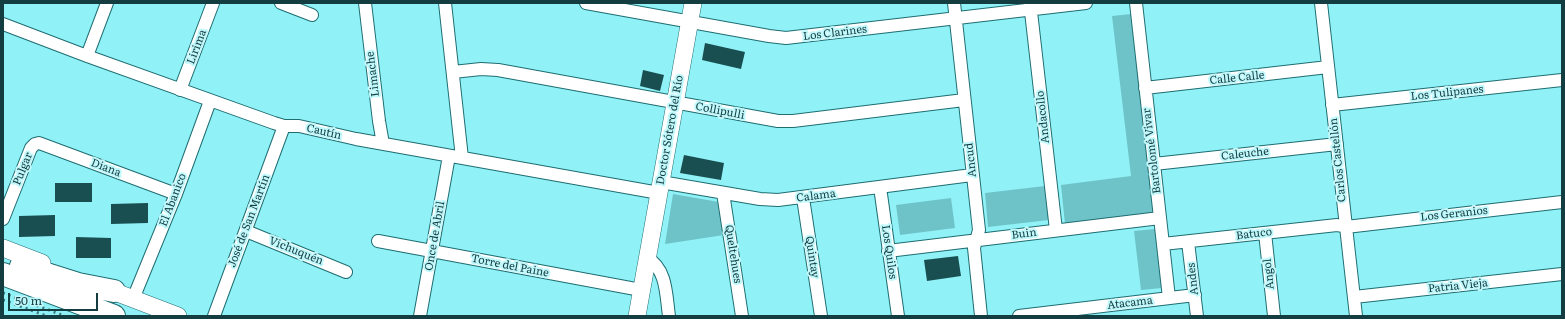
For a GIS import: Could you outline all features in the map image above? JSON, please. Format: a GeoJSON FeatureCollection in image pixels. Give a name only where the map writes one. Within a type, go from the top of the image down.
{"type":"FeatureCollection","features":[{"type":"Feature","properties":{"kind":"highway"},"geometry":{"type":"LineString","coordinates":[[3,260],[78,284],[123,295]]}},
{"type":"Feature","properties":{"kind":"highway"},"geometry":{"type":"LineString","coordinates":[[3,274],[114,316]]}},
{"type":"Feature","properties":{"kind":"main road","name":"Doctor Sótero del Río"},"geometry":{"type":"LineString","coordinates":[[636,316],[693,3]]}},
{"type":"Feature","properties":{"kind":"main road"},"geometry":{"type":"LineString","coordinates":[[3,248],[178,316]]}},
{"type":"Feature","properties":{"kind":"street"},"geometry":{"type":"LineString","coordinates":[[87,56],[107,3]]}},
{"type":"Feature","properties":{"kind":"street","name":"Lirima"},"geometry":{"type":"LineString","coordinates":[[180,90],[213,3]]}},
{"type":"Feature","properties":{"kind":"street"},"geometry":{"type":"LineString","coordinates":[[281,3],[312,15]]}},
{"type":"Feature","properties":{"kind":"street","name":"Limache"},"geometry":{"type":"LineString","coordinates":[[365,3],[383,144]]}},
{"type":"Feature","properties":{"kind":"street"},"geometry":{"type":"LineString","coordinates":[[445,3],[462,158]]}},
{"type":"Feature","properties":{"kind":"street","name":"Los Clarines"},"geometry":{"type":"LineString","coordinates":[[586,3],[786,38],[956,18],[1030,6],[1086,3]]}},
{"type":"Feature","properties":{"kind":"street","name":"Ancud"},"geometry":{"type":"LineString","coordinates":[[954,3],[978,230],[974,248],[982,316]]}},
{"type":"Feature","properties":{"kind":"street","name":"Bartolomé Vivar"},"geometry":{"type":"LineString","coordinates":[[1136,3],[1169,298]]}},
{"type":"Feature","properties":{"kind":"street","name":"Carlos Castellón"},"geometry":{"type":"LineString","coordinates":[[1321,3],[1356,316]]}},
{"type":"Feature","properties":{"kind":"street","name":"Andacollo"},"geometry":{"type":"LineString","coordinates":[[1030,6],[1056,230]]}},
{"type":"Feature","properties":{"kind":"street","name":"Cautín"},"geometry":{"type":"LineString","coordinates":[[3,24],[210,101],[284,126],[299,126],[449,156],[660,187]]}},
{"type":"Feature","properties":{"kind":"street","name":"Calle Calle"},"geometry":{"type":"LineString","coordinates":[[1145,88],[1328,67]]}},
{"type":"Feature","properties":{"kind":"street","name":"Collipulli"},"geometry":{"type":"LineString","coordinates":[[453,72],[480,69],[498,70],[770,121],[785,121],[964,100]]}},
{"type":"Feature","properties":{"kind":"street","name":"Los Tulipanes"},"geometry":{"type":"LineString","coordinates":[[1332,105],[1562,80]]}},
{"type":"Feature","properties":{"kind":"street","name":"El Abanico"},"geometry":{"type":"LineString","coordinates":[[123,295],[176,194],[210,101]]}},
{"type":"Feature","properties":{"kind":"street","name":"José de San Martín"},"geometry":{"type":"LineString","coordinates":[[214,316],[284,126]]}},
{"type":"Feature","properties":{"kind":"street","name":"Diana"},"geometry":{"type":"LineString","coordinates":[[35,144],[43,144],[176,194]]}},
{"type":"Feature","properties":{"kind":"street","name":"Pulgar"},"geometry":{"type":"LineString","coordinates":[[3,219],[31,148],[35,144]]}},
{"type":"Feature","properties":{"kind":"street","name":"Caleuche"},"geometry":{"type":"LineString","coordinates":[[1154,164],[1337,144]]}},
{"type":"Feature","properties":{"kind":"street","name":"Once de Abril"},"geometry":{"type":"LineString","coordinates":[[420,316],[449,156]]}},
{"type":"Feature","properties":{"kind":"street","name":"Calama"},"geometry":{"type":"LineString","coordinates":[[660,187],[723,193],[770,200],[803,198],[972,175]]}},
{"type":"Feature","properties":{"kind":"street","name":"Los Quilos"},"geometry":{"type":"LineString","coordinates":[[880,187],[898,316]]}},
{"type":"Feature","properties":{"kind":"street","name":"Queltehues"},"geometry":{"type":"LineString","coordinates":[[723,193],[742,316]]}},
{"type":"Feature","properties":{"kind":"street","name":"Quintay"},"geometry":{"type":"LineString","coordinates":[[803,198],[821,316]]}},
{"type":"Feature","properties":{"kind":"street","name":"Los Geranios"},"geometry":{"type":"LineString","coordinates":[[1346,226],[1562,202]]}},
{"type":"Feature","properties":{"kind":"street","name":"Buin"},"geometry":{"type":"LineString","coordinates":[[888,250],[1160,218]]}},
{"type":"Feature","properties":{"kind":"street","name":"Batuco"},"geometry":{"type":"LineString","coordinates":[[1163,244],[1337,225],[1346,226]]}},
{"type":"Feature","properties":{"kind":"street","name":"Vichuquén"},"geometry":{"type":"LineString","coordinates":[[246,231],[346,272]]}},
{"type":"Feature","properties":{"kind":"street","name":"Angol"},"geometry":{"type":"LineString","coordinates":[[1264,233],[1274,316]]}},
{"type":"Feature","properties":{"kind":"street","name":"Torre del Paine"},"geometry":{"type":"LineString","coordinates":[[378,241],[641,290]]}},
{"type":"Feature","properties":{"kind":"street","name":"Andes"},"geometry":{"type":"LineString","coordinates":[[1188,242],[1197,316]]}},
{"type":"Feature","properties":{"kind":"street"},"geometry":{"type":"LineString","coordinates":[[647,258],[657,265],[662,275],[669,316]]}},
{"type":"Feature","properties":{"kind":"street","name":"Patria Vieja"},"geometry":{"type":"LineString","coordinates":[[1354,297],[1562,274]]}},
{"type":"Feature","properties":{"kind":"street","name":"Atacama"},"geometry":{"type":"LineString","coordinates":[[1019,316],[1195,295]]}},
{"type":"Feature","properties":{"kind":"shaded area"},"geometry":{"type":"Polygon","coordinates":[[[1131,14],[1154,214],[1065,224],[1061,185],[1131,176],[1112,16],[1131,14]]]}},
{"type":"Feature","properties":{"kind":"shaded area"},"geometry":{"type":"Polygon","coordinates":[[[1045,186],[1049,220],[988,227],[985,193],[1045,186]]]}},
{"type":"Feature","properties":{"kind":"shaded area"},"geometry":{"type":"Polygon","coordinates":[[[673,194],[719,202],[724,235],[665,244],[673,194]]]}},
{"type":"Feature","properties":{"kind":"shaded area"},"geometry":{"type":"Polygon","coordinates":[[[951,198],[955,228],[900,235],[896,205],[951,198]]]}},
{"type":"Feature","properties":{"kind":"shaded area"},"geometry":{"type":"Polygon","coordinates":[[[1155,229],[1162,288],[1141,290],[1134,231],[1155,229]]]}},
{"type":"Feature","properties":{"kind":"building"},"geometry":{"type":"Polygon","coordinates":[[[705,43],[745,52],[741,69],[702,60],[705,43]]]}},
{"type":"Feature","properties":{"kind":"building"},"geometry":{"type":"Polygon","coordinates":[[[643,70],[664,75],[660,91],[640,86],[643,70]]]}},
{"type":"Feature","properties":{"kind":"building"},"geometry":{"type":"Polygon","coordinates":[[[684,155],[724,163],[721,180],[680,173],[684,155]]]}},
{"type":"Feature","properties":{"kind":"building"},"geometry":{"type":"Polygon","coordinates":[[[55,183],[92,183],[92,202],[55,202],[55,183]]]}},
{"type":"Feature","properties":{"kind":"building"},"geometry":{"type":"Polygon","coordinates":[[[148,203],[148,223],[111,224],[111,204],[148,203]]]}},
{"type":"Feature","properties":{"kind":"building"},"geometry":{"type":"Polygon","coordinates":[[[55,215],[55,236],[19,237],[19,216],[55,215]]]}},
{"type":"Feature","properties":{"kind":"building"},"geometry":{"type":"Polygon","coordinates":[[[76,237],[111,238],[111,258],[76,258],[76,237]]]}},
{"type":"Feature","properties":{"kind":"building"},"geometry":{"type":"Polygon","coordinates":[[[958,256],[961,276],[927,281],[924,260],[958,256]]]}},
{"type":"Feature","properties":{"kind":"railway"},"geometry":{"type":"LineString","coordinates":[[3,293],[65,316]]}},
{"type":"Feature","properties":{"kind":"railway"},"geometry":{"type":"LineString","coordinates":[[3,300],[47,316]]}}]}
